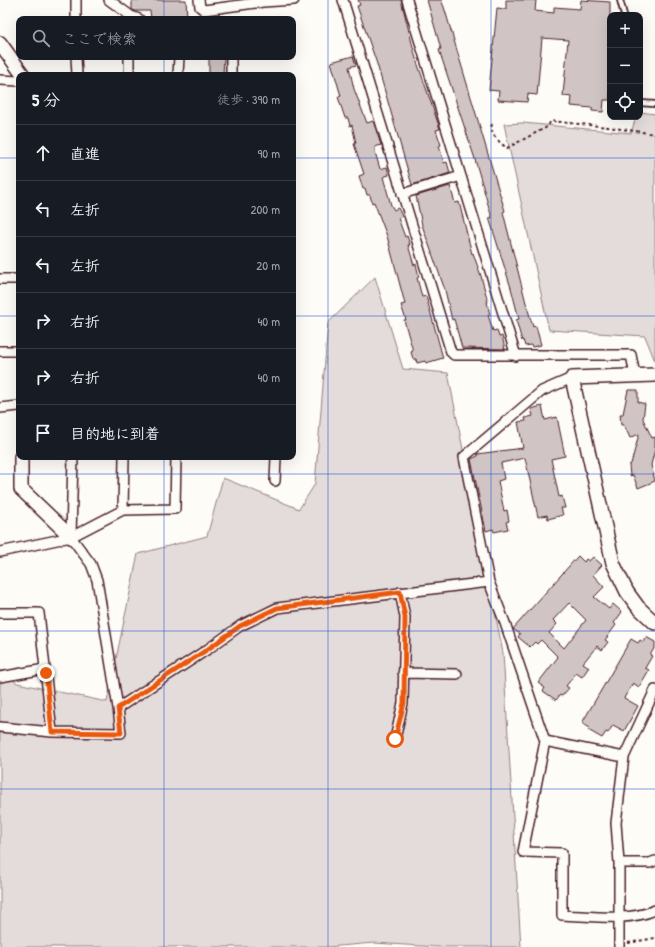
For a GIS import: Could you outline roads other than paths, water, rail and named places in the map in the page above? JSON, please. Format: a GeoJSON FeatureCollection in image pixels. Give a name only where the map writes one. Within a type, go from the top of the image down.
{"type":"FeatureCollection","features":[{"type":"Feature","properties":{"kind":"street"},"geometry":{"type":"LineString","coordinates":[[76,0],[76,16]]}},
{"type":"Feature","properties":{"kind":"street"},"geometry":{"type":"LineString","coordinates":[[109,0],[131,16]]}},
{"type":"Feature","properties":{"kind":"street"},"geometry":{"type":"LineString","coordinates":[[199,0],[200,7],[204,10],[265,1],[294,0]]}},
{"type":"Feature","properties":{"kind":"street"},"geometry":{"type":"LineString","coordinates":[[342,0],[451,352],[454,355],[631,355],[635,374]]}},
{"type":"Feature","properties":{"kind":"street"},"geometry":{"type":"LineString","coordinates":[[408,0],[516,356]]}},
{"type":"Feature","properties":{"kind":"street"},"geometry":{"type":"LineString","coordinates":[[0,43],[21,72]]}},
{"type":"Feature","properties":{"kind":"street"},"geometry":{"type":"LineString","coordinates":[[76,60],[77,72]]}},
{"type":"Feature","properties":{"kind":"street"},"geometry":{"type":"LineString","coordinates":[[128,72],[129,60]]}},
{"type":"Feature","properties":{"kind":"street"},"geometry":{"type":"LineString","coordinates":[[178,72],[179,60]]}},
{"type":"Feature","properties":{"kind":"street"},"geometry":{"type":"LineString","coordinates":[[231,60],[231,72]]}},
{"type":"Feature","properties":{"kind":"street"},"geometry":{"type":"LineString","coordinates":[[0,80],[16,80]]}},
{"type":"Feature","properties":{"kind":"street"},"geometry":{"type":"LineString","coordinates":[[402,194],[461,176]]}},
{"type":"Feature","properties":{"kind":"street"},"geometry":{"type":"LineString","coordinates":[[0,279],[16,279]]}},
{"type":"Feature","properties":{"kind":"street"},"geometry":{"type":"LineString","coordinates":[[0,352],[16,352]]}},
{"type":"Feature","properties":{"kind":"street"},"geometry":{"type":"LineString","coordinates":[[655,375],[635,374],[572,378],[542,391],[464,457],[489,582],[505,623],[545,741],[524,852],[562,853],[562,915],[618,917],[644,915],[655,910]]}},
{"type":"Feature","properties":{"kind":"street"},"geometry":{"type":"LineString","coordinates":[[572,378],[613,563],[627,592],[638,607],[655,623]]}},
{"type":"Feature","properties":{"kind":"street"},"geometry":{"type":"LineString","coordinates":[[0,408],[16,406]]}},
{"type":"Feature","properties":{"kind":"street"},"geometry":{"type":"LineString","coordinates":[[0,727],[52,732],[121,733],[97,580],[91,564],[71,537],[21,489],[22,460]]}},
{"type":"Feature","properties":{"kind":"street"},"geometry":{"type":"LineString","coordinates":[[71,537],[73,460]]}},
{"type":"Feature","properties":{"kind":"street"},"geometry":{"type":"LineString","coordinates":[[123,510],[124,460]]}},
{"type":"Feature","properties":{"kind":"street"},"geometry":{"type":"LineString","coordinates":[[0,552],[71,537],[123,510],[175,509],[176,460]]}},
{"type":"Feature","properties":{"kind":"street"},"geometry":{"type":"LineString","coordinates":[[275,481],[276,460]]}},
{"type":"Feature","properties":{"kind":"street"},"geometry":{"type":"LineString","coordinates":[[118,708],[208,649],[240,626],[277,608],[489,582]]}},
{"type":"Feature","properties":{"kind":"street"},"geometry":{"type":"LineString","coordinates":[[395,739],[404,703],[403,673],[405,617],[400,592]]}},
{"type":"Feature","properties":{"kind":"street"},"geometry":{"type":"LineString","coordinates":[[0,613],[39,613],[52,732]]}},
{"type":"Feature","properties":{"kind":"street"},"geometry":{"type":"LineString","coordinates":[[0,677],[45,669]]}},
{"type":"Feature","properties":{"kind":"street"},"geometry":{"type":"LineString","coordinates":[[403,673],[457,674]]}},
{"type":"Feature","properties":{"kind":"street"},"geometry":{"type":"LineString","coordinates":[[619,946],[619,863],[616,823],[624,757],[655,690]]}},
{"type":"Feature","properties":{"kind":"street"},"geometry":{"type":"LineString","coordinates":[[545,741],[624,757]]}},
{"type":"Feature","properties":{"kind":"street"},"geometry":{"type":"LineString","coordinates":[[619,863],[650,863],[655,861]]}},
{"type":"Feature","properties":{"kind":"lane"},"geometry":{"type":"LineString","coordinates":[[620,0],[623,12]]}},
{"type":"Feature","properties":{"kind":"lane"},"geometry":{"type":"LineString","coordinates":[[643,103],[655,104]]}}]}
